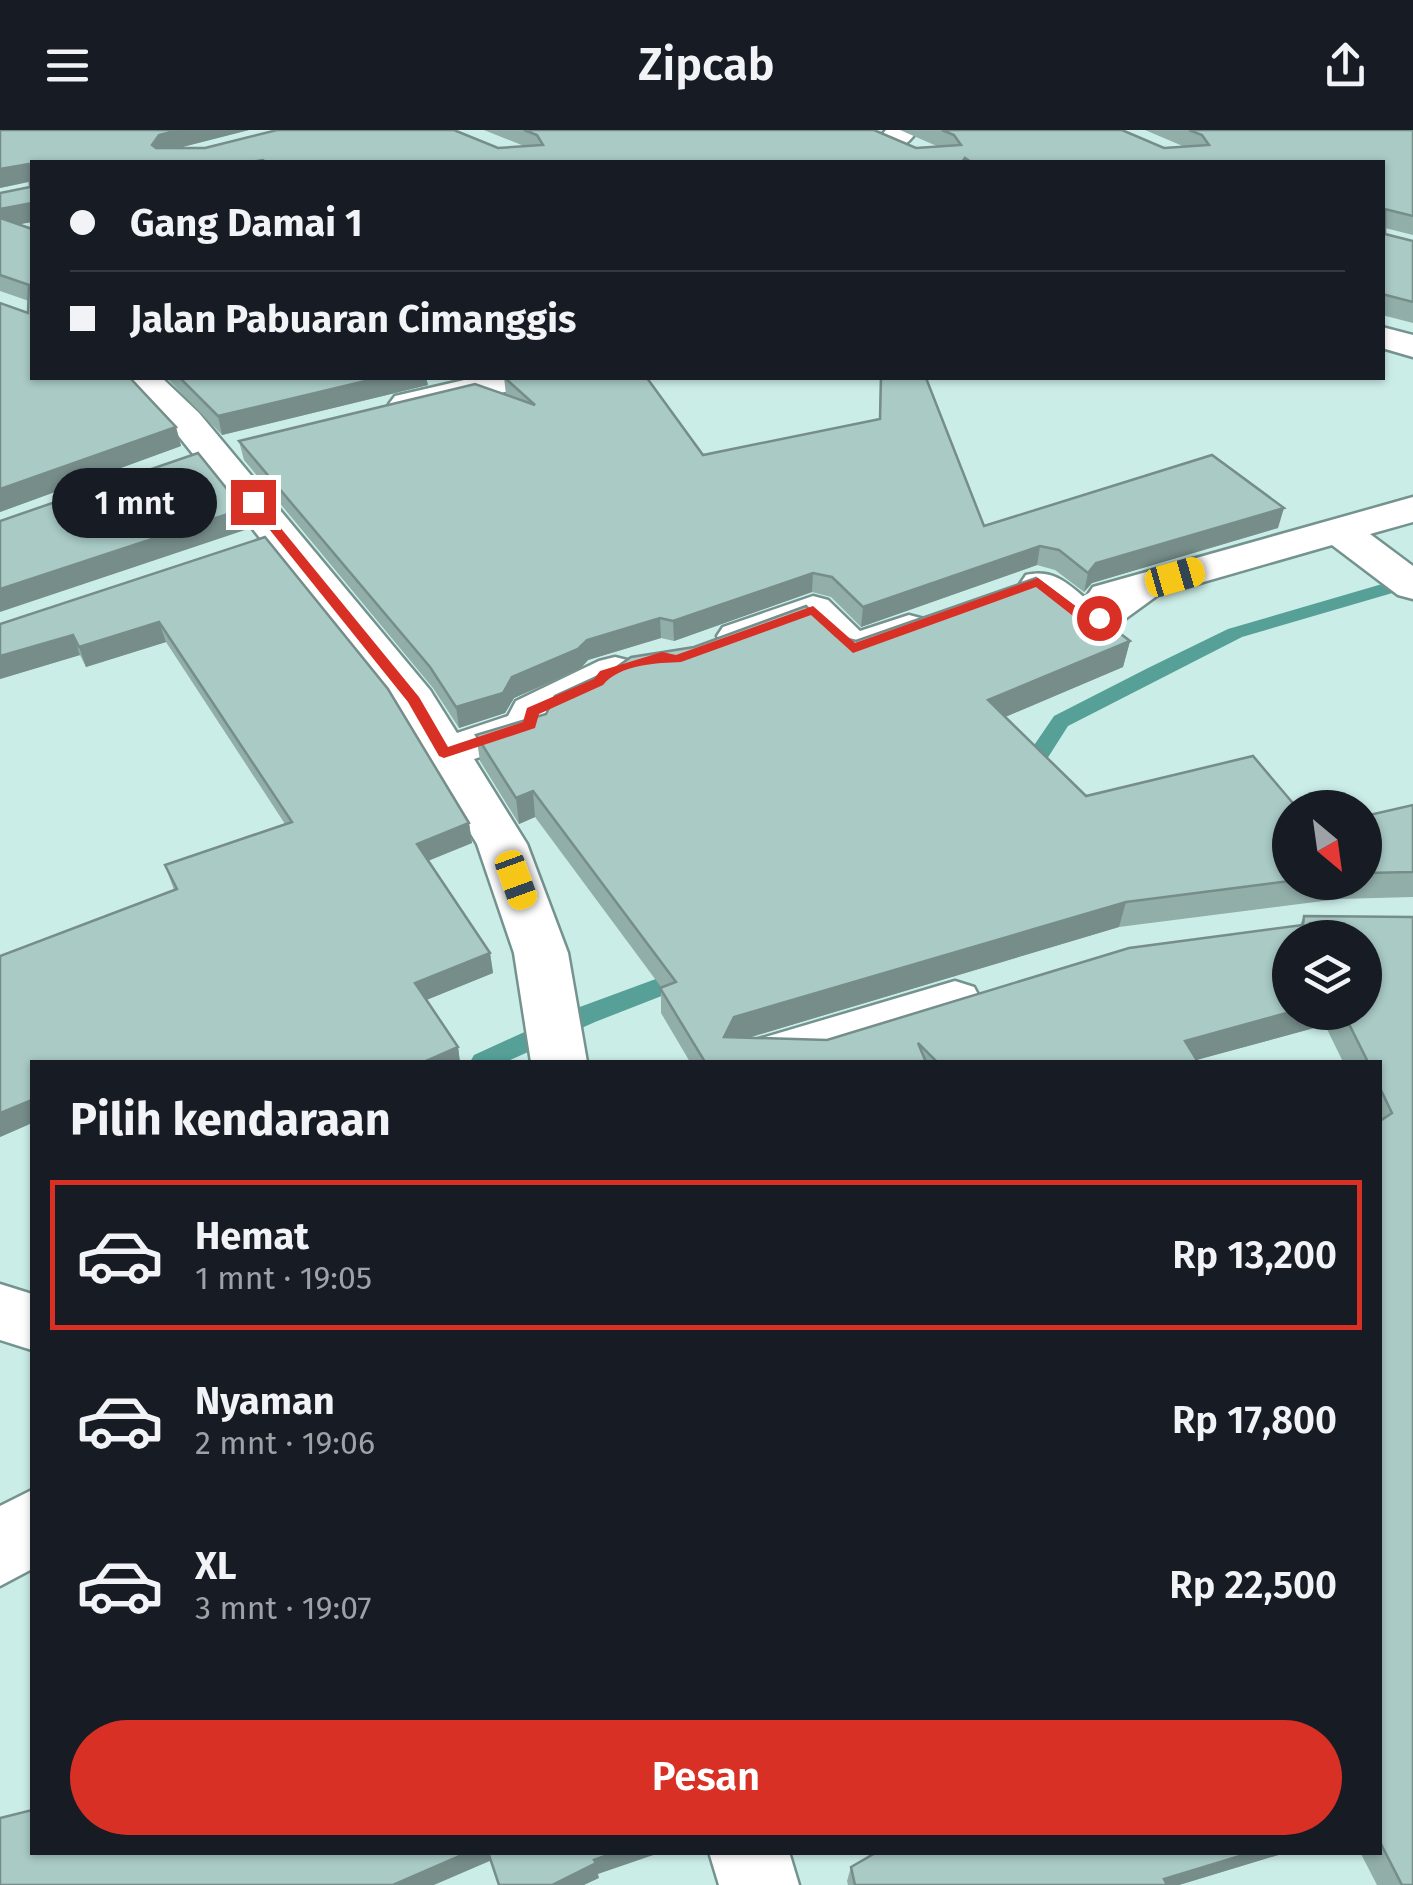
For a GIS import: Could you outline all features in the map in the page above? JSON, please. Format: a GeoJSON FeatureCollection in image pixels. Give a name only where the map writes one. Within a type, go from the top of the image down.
{"type":"FeatureCollection","features":[{"type":"Feature","properties":{"kind":"street"},"geometry":{"type":"LineString","coordinates":[[887,134],[924,156]]}},
{"type":"Feature","properties":{"kind":"street"},"geometry":{"type":"LineString","coordinates":[[1385,339],[1413,346]]}},
{"type":"Feature","properties":{"kind":"street"},"geometry":{"type":"LineString","coordinates":[[143,380],[186,421],[212,454],[263,541],[414,700],[502,844],[542,953],[557,1042]]}},
{"type":"Feature","properties":{"kind":"street"},"geometry":{"type":"LineString","coordinates":[[383,411],[509,380]]}},
{"type":"Feature","properties":{"kind":"street"},"geometry":{"type":"LineString","coordinates":[[1085,602],[1413,509]]}},
{"type":"Feature","properties":{"kind":"street"},"geometry":{"type":"LineString","coordinates":[[1338,530],[1400,576]]}},
{"type":"Feature","properties":{"kind":"street"},"geometry":{"type":"LineString","coordinates":[[1001,595],[1038,582],[1086,620],[1099,618],[1142,586]]}},
{"type":"Feature","properties":{"kind":"street"},"geometry":{"type":"LineString","coordinates":[[694,653],[813,610],[853,649],[945,615]]}},
{"type":"Feature","properties":{"kind":"street"},"geometry":{"type":"LineString","coordinates":[[444,753],[530,725],[532,711],[598,682],[605,674],[648,660]]}},
{"type":"Feature","properties":{"kind":"street"},"geometry":{"type":"LineString","coordinates":[[762,1060],[994,991]]}},
{"type":"Feature","properties":{"kind":"street"},"geometry":{"type":"LineString","coordinates":[[0,1312],[30,1321]]}},
{"type":"Feature","properties":{"kind":"street"},"geometry":{"type":"LineString","coordinates":[[0,1551],[30,1526]]}},
{"type":"Feature","properties":{"kind":"street"},"geometry":{"type":"LineString","coordinates":[[750,1855],[759,1885]]}},
{"type":"Feature","properties":{"kind":"building"},"geometry":{"type":"Polygon","coordinates":[[[0,130],[179,130],[159,135],[152,145],[205,148],[277,130],[454,130],[498,148],[543,145],[537,135],[524,130],[874,130],[916,148],[961,145],[954,135],[942,130],[1122,130],[1164,148],[1209,145],[1202,135],[1189,130],[1413,130],[1413,216],[1385,209],[1385,160],[30,160],[30,187],[29,164],[0,169],[0,130]]]}},
{"type":"Feature","properties":{"kind":"building"},"geometry":{"type":"Polygon","coordinates":[[[30,187],[30,203],[0,209],[0,193],[30,187]]]}},
{"type":"Feature","properties":{"kind":"building"},"geometry":{"type":"Polygon","coordinates":[[[0,218],[30,228],[30,380],[132,380],[176,427],[0,489],[0,303],[28,313],[29,285],[0,275],[0,218]]]}},
{"type":"Feature","properties":{"kind":"building"},"geometry":{"type":"Polygon","coordinates":[[[1385,234],[1413,241],[1413,302],[1385,295],[1385,234]]]}},
{"type":"Feature","properties":{"kind":"building"},"geometry":{"type":"Polygon","coordinates":[[[182,380],[370,380],[218,416],[182,380]]]}},
{"type":"Feature","properties":{"kind":"building"},"geometry":{"type":"Polygon","coordinates":[[[507,380],[648,380],[703,455],[880,419],[881,380],[927,380],[984,526],[1212,455],[1284,508],[1096,563],[1088,573],[1059,550],[1040,546],[863,607],[832,577],[813,573],[673,621],[660,618],[587,640],[578,649],[512,677],[503,693],[456,707],[430,667],[239,441],[475,384],[535,405],[507,380]]]}},
{"type":"Feature","properties":{"kind":"building"},"geometry":{"type":"Polygon","coordinates":[[[198,453],[243,509],[0,589],[0,521],[198,453]]]}},
{"type":"Feature","properties":{"kind":"building"},"geometry":{"type":"Polygon","coordinates":[[[265,537],[388,689],[469,823],[417,844],[490,953],[415,983],[458,1047],[429,1060],[30,1060],[30,1101],[0,1113],[0,956],[177,889],[165,865],[292,822],[159,622],[79,647],[73,635],[0,656],[0,624],[265,537]]]}},
{"type":"Feature","properties":{"kind":"building"},"geometry":{"type":"Polygon","coordinates":[[[1036,578],[1130,641],[988,700],[1086,796],[1253,756],[1282,790],[1272,790],[1272,883],[1126,902],[734,1017],[724,1037],[827,1040],[1129,948],[1272,929],[1272,1017],[1185,1041],[1197,1060],[935,1060],[918,1043],[925,1060],[704,1060],[660,988],[676,982],[533,791],[516,798],[476,735],[546,714],[555,696],[631,657],[694,647],[806,606],[836,636],[856,641],[1036,578]]]}},
{"type":"Feature","properties":{"kind":"building"},"geometry":{"type":"Polygon","coordinates":[[[1413,805],[1413,872],[1382,873],[1382,812],[1413,805]]]}},
{"type":"Feature","properties":{"kind":"building"},"geometry":{"type":"Polygon","coordinates":[[[1304,916],[1413,917],[1413,1885],[1402,1885],[1382,1846],[1382,1120],[1392,1113],[1382,1092],[1382,1060],[1367,1060],[1352,1030],[1382,1030],[1382,920],[1304,920],[1304,916]]]}},
{"type":"Feature","properties":{"kind":"building"},"geometry":{"type":"Polygon","coordinates":[[[30,1810],[30,1855],[462,1855],[393,1885],[0,1885],[0,1818],[30,1810]]]}},
{"type":"Feature","properties":{"kind":"building"},"geometry":{"type":"Polygon","coordinates":[[[489,1855],[608,1855],[552,1885],[499,1885],[489,1855]]]}},
{"type":"Feature","properties":{"kind":"building"},"geometry":{"type":"Polygon","coordinates":[[[872,1855],[1243,1855],[1164,1879],[1167,1885],[855,1885],[851,1867],[872,1855]]]}},
{"type":"Feature","properties":{"kind":"waterway"},"geometry":{"type":"LineString","coordinates":[[1019,773],[1032,765],[1061,721],[1235,633],[1413,581]]}},
{"type":"Feature","properties":{"kind":"waterway"},"geometry":{"type":"LineString","coordinates":[[487,1060],[586,1015],[691,975]]}},
{"type":"Feature","properties":{"kind":"route"},"geometry":{"type":"LineString","coordinates":[[253,502],[414,700],[444,753],[530,725],[532,711],[598,682],[605,674],[662,656],[677,659],[813,610],[853,649],[1038,582],[1086,620],[1099,618]]}}]}
